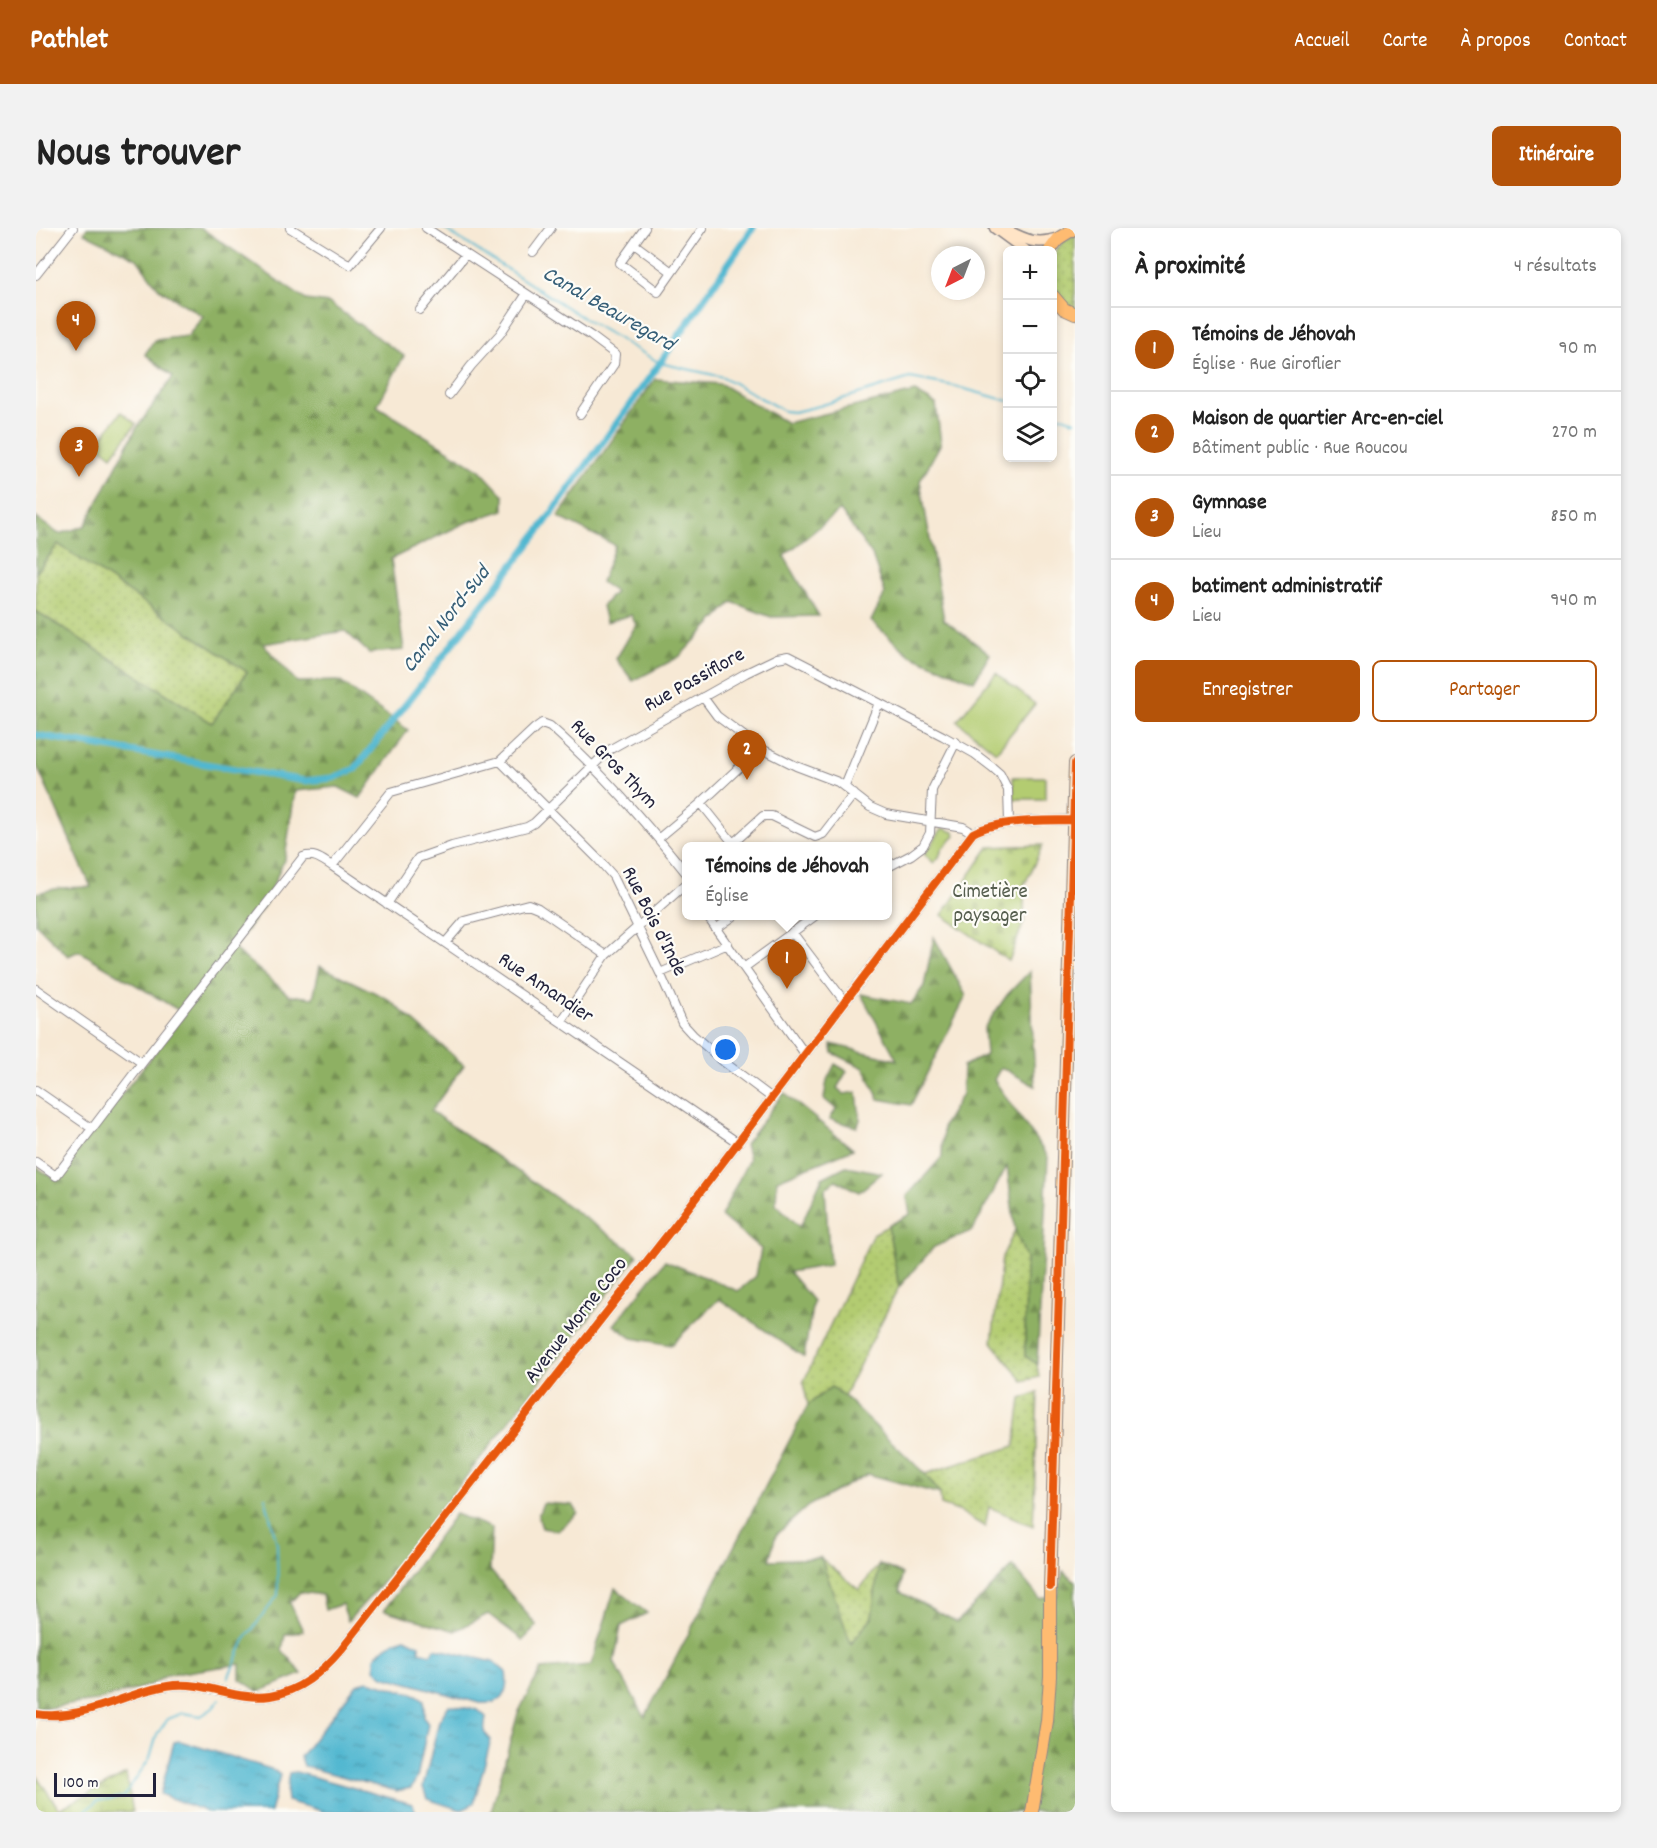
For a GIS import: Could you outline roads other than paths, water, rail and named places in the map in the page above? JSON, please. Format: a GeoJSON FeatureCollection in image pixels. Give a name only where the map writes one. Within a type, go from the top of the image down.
{"type":"FeatureCollection","features":[{"type":"Feature","properties":{"kind":"main road"},"geometry":{"type":"LineString","coordinates":[[995,228],[1020,246]]}},
{"type":"Feature","properties":{"kind":"main road"},"geometry":{"type":"LineString","coordinates":[[1002,228],[1041,243],[1059,238],[1075,228]]}},
{"type":"Feature","properties":{"kind":"main road"},"geometry":{"type":"LineString","coordinates":[[1053,246],[1059,238]]}},
{"type":"Feature","properties":{"kind":"main road"},"geometry":{"type":"LineString","coordinates":[[1057,300],[1073,314]]}},
{"type":"Feature","properties":{"kind":"main road"},"geometry":{"type":"LineString","coordinates":[[1032,1812],[1047,1721],[1050,1676],[1050,1587],[1075,763]]}},
{"type":"Feature","properties":{"kind":"street"},"geometry":{"type":"LineString","coordinates":[[36,275],[73,228]]}},
{"type":"Feature","properties":{"kind":"street"},"geometry":{"type":"LineString","coordinates":[[290,228],[350,265],[381,228]]}},
{"type":"Feature","properties":{"kind":"street"},"geometry":{"type":"LineString","coordinates":[[426,228],[615,354],[614,364],[580,414]]}},
{"type":"Feature","properties":{"kind":"street"},"geometry":{"type":"LineString","coordinates":[[533,252],[551,228]]}},
{"type":"Feature","properties":{"kind":"street"},"geometry":{"type":"LineString","coordinates":[[645,228],[620,263],[658,292],[703,228]]}},
{"type":"Feature","properties":{"kind":"street"},"geometry":{"type":"LineString","coordinates":[[633,244],[672,272]]}},
{"type":"Feature","properties":{"kind":"street"},"geometry":{"type":"LineString","coordinates":[[420,310],[466,254]]}},
{"type":"Feature","properties":{"kind":"street"},"geometry":{"type":"LineString","coordinates":[[449,395],[500,334],[526,295]]}},
{"type":"Feature","properties":{"kind":"street","name":"Rue Passiflore"},"geometry":{"type":"LineString","coordinates":[[387,904],[418,858],[452,846],[527,827],[609,750],[777,658],[788,656],[956,742],[975,754],[1000,774],[1008,790],[1008,824]]}},
{"type":"Feature","properties":{"kind":"street"},"geometry":{"type":"LineString","coordinates":[[703,697],[717,716],[760,748],[796,766],[838,782],[870,807],[886,814],[963,827],[973,832],[1008,824],[1073,820]]}},
{"type":"Feature","properties":{"kind":"street"},"geometry":{"type":"LineString","coordinates":[[845,786],[879,703]]}},
{"type":"Feature","properties":{"kind":"street","name":"Rue Gros Thym"},"geometry":{"type":"LineString","coordinates":[[332,866],[391,792],[500,760],[542,723],[550,726],[593,766],[682,867]]}},
{"type":"Feature","properties":{"kind":"street"},"geometry":{"type":"LineString","coordinates":[[892,865],[923,846],[930,833],[932,790],[956,742]]}},
{"type":"Feature","properties":{"kind":"street"},"geometry":{"type":"LineString","coordinates":[[659,838],[701,804],[760,748]]}},
{"type":"Feature","properties":{"kind":"street","name":"Rue Bois d'Inde"},"geometry":{"type":"LineString","coordinates":[[500,760],[613,876],[682,1023],[724,1062],[771,1098]]}},
{"type":"Feature","properties":{"kind":"street"},"geometry":{"type":"LineString","coordinates":[[734,842],[763,816],[772,816],[815,837],[823,834],[854,794]]}},
{"type":"Feature","properties":{"kind":"street"},"geometry":{"type":"LineString","coordinates":[[701,804],[729,842]]}},
{"type":"Feature","properties":{"kind":"street","name":"Avenue Morne Coco"},"geometry":{"type":"LineString","coordinates":[[36,1714],[44,1716],[66,1714],[95,1708],[174,1685],[197,1685],[235,1695],[269,1696],[311,1680],[327,1666],[418,1554],[676,1224],[973,832]]}},
{"type":"Feature","properties":{"kind":"street","name":"Rue Amandier"},"geometry":{"type":"LineString","coordinates":[[36,1162],[56,1176],[303,857],[310,855],[317,856],[332,866],[737,1142]]}},
{"type":"Feature","properties":{"kind":"street"},"geometry":{"type":"LineString","coordinates":[[561,1022],[606,955],[682,889]]}},
{"type":"Feature","properties":{"kind":"street"},"geometry":{"type":"LineString","coordinates":[[445,943],[464,921],[528,904],[538,908],[606,955]]}},
{"type":"Feature","properties":{"kind":"street"},"geometry":{"type":"LineString","coordinates":[[711,920],[805,1054]]}},
{"type":"Feature","properties":{"kind":"street"},"geometry":{"type":"LineString","coordinates":[[717,928],[727,920]]}},
{"type":"Feature","properties":{"kind":"street"},"geometry":{"type":"LineString","coordinates":[[745,967],[808,920]]}},
{"type":"Feature","properties":{"kind":"street"},"geometry":{"type":"LineString","coordinates":[[792,932],[845,1002]]}},
{"type":"Feature","properties":{"kind":"street"},"geometry":{"type":"LineString","coordinates":[[660,973],[728,944]]}},
{"type":"Feature","properties":{"kind":"street"},"geometry":{"type":"LineString","coordinates":[[36,988],[142,1063]]}},
{"type":"Feature","properties":{"kind":"street"},"geometry":{"type":"LineString","coordinates":[[36,1090],[91,1128]]}},
{"type":"Feature","properties":{"kind":"water"},"geometry":{"type":"Polygon","coordinates":[[[405,1638],[419,1645],[419,1651],[431,1654],[435,1648],[493,1662],[506,1672],[507,1680],[503,1696],[494,1702],[479,1703],[383,1676],[375,1669],[375,1657],[388,1645],[405,1638]]]}},
{"type":"Feature","properties":{"kind":"water"},"geometry":{"type":"Polygon","coordinates":[[[368,1681],[417,1695],[424,1700],[424,1718],[428,1724],[417,1778],[411,1788],[396,1791],[303,1766],[300,1757],[357,1684],[368,1681]]]}},
{"type":"Feature","properties":{"kind":"water"},"geometry":{"type":"Polygon","coordinates":[[[449,1705],[478,1710],[486,1717],[484,1732],[491,1740],[474,1803],[461,1810],[427,1799],[423,1787],[439,1721],[449,1705]]]}},
{"type":"Feature","properties":{"kind":"water"},"geometry":{"type":"Polygon","coordinates":[[[180,1741],[274,1770],[280,1775],[270,1812],[207,1812],[160,1794],[174,1742],[180,1741]]]}},
{"type":"Feature","properties":{"kind":"water"},"geometry":{"type":"Polygon","coordinates":[[[296,1772],[412,1804],[416,1812],[325,1812],[287,1801],[289,1773],[296,1772]]]}},
{"type":"Feature","properties":{"kind":"waterway","name":"Canal Beauregard"},"geometry":{"type":"LineString","coordinates":[[443,228],[588,321],[660,363],[723,377],[784,411],[794,412],[819,406],[910,378],[954,386],[1003,400]]}},
{"type":"Feature","properties":{"kind":"waterway","name":"Canal Nord-Sud"},"geometry":{"type":"LineString","coordinates":[[36,735],[305,781],[333,778],[355,769],[539,531],[660,363],[753,228]]}},
{"type":"Feature","properties":{"kind":"waterway","name":"Canal Beauregard"},"geometry":{"type":"LineString","coordinates":[[1057,415],[1075,421]]}},
{"type":"Feature","properties":{"kind":"waterway"},"geometry":{"type":"LineString","coordinates":[[228,1678],[246,1638],[278,1595],[277,1544],[265,1497]]}},
{"type":"Feature","properties":{"kind":"waterway"},"geometry":{"type":"LineString","coordinates":[[84,1812],[97,1801],[123,1797],[150,1758],[157,1734],[168,1719],[183,1713],[201,1716],[213,1708],[220,1699]]}},
{"type":"Feature","properties":{"kind":"place","name":"batiment administratif"},"geometry":{"type":"Point","coordinates":[76,351]}},
{"type":"Feature","properties":{"kind":"place","name":"Gymnase"},"geometry":{"type":"Point","coordinates":[79,477]}},
{"type":"Feature","properties":{"kind":"place","name":"Maison de quartier Arc-en-ciel"},"geometry":{"type":"Point","coordinates":[747,780]}},
{"type":"Feature","properties":{"kind":"place","name":"Témoins de Jéhovah"},"geometry":{"type":"Point","coordinates":[787,989]}},
{"type":"Feature","properties":{"kind":"park label","name":"Cimetière paysager"},"geometry":{"type":"Point","coordinates":[990,905]}}]}
